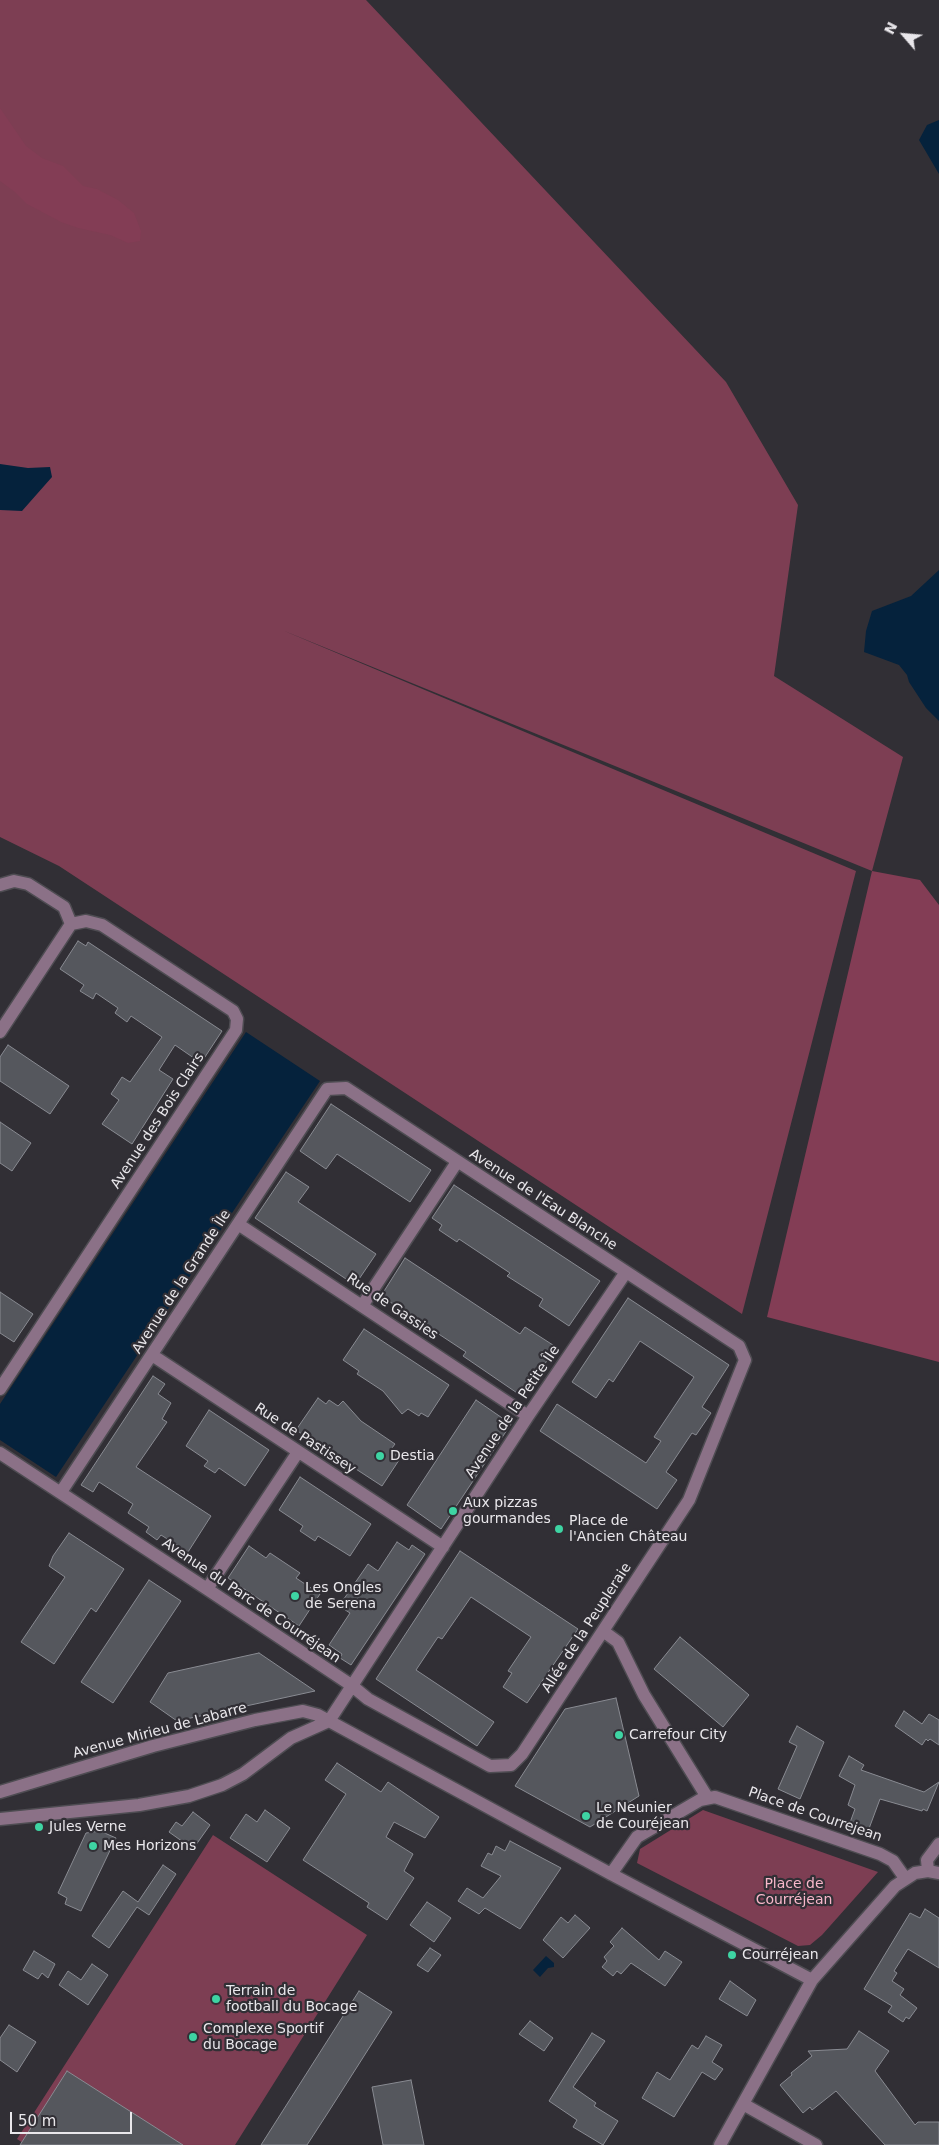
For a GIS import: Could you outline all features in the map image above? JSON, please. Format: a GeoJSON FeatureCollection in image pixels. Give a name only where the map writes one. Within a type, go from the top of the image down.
{"type":"FeatureCollection","features":[{"type":"Feature","properties":{"kind":"street"},"geometry":{"type":"LineString","coordinates":[[0,885],[14,881],[28,884],[64,907],[71,924],[0,1032]]}},
{"type":"Feature","properties":{"kind":"street","name":"Avenue des Bois Clairs"},"geometry":{"type":"LineString","coordinates":[[0,1389],[236,1030],[237,1019],[233,1011],[102,925],[86,921],[71,924]]}},
{"type":"Feature","properties":{"kind":"street","name":"Avenue de l'Eau Blanche"},"geometry":{"type":"LineString","coordinates":[[328,1089],[346,1088],[739,1346]]}},
{"type":"Feature","properties":{"kind":"street","name":"Avenue de la Grande Île"},"geometry":{"type":"LineString","coordinates":[[61,1492],[328,1089]]}},
{"type":"Feature","properties":{"kind":"street"},"geometry":{"type":"LineString","coordinates":[[362,1306],[457,1162]]}},
{"type":"Feature","properties":{"kind":"street","name":"Rue de Gassies"},"geometry":{"type":"LineString","coordinates":[[238,1224],[528,1416]]}},
{"type":"Feature","properties":{"kind":"street","name":"Avenue de la Petite Île"},"geometry":{"type":"LineString","coordinates":[[329,1721],[528,1416],[626,1272]]}},
{"type":"Feature","properties":{"kind":"street","name":"Allée de la Peupleraie"},"geometry":{"type":"LineString","coordinates":[[490,1766],[511,1765],[522,1754],[689,1500],[745,1360],[739,1346]]}},
{"type":"Feature","properties":{"kind":"street","name":"Rue de Pastissey"},"geometry":{"type":"LineString","coordinates":[[152,1355],[442,1547]]}},
{"type":"Feature","properties":{"kind":"street"},"geometry":{"type":"LineString","coordinates":[[207,1589],[298,1452]]}},
{"type":"Feature","properties":{"kind":"street","name":"Avenue du Parc de Courréjean"},"geometry":{"type":"LineString","coordinates":[[0,1453],[351,1685],[368,1699],[490,1766]]}},
{"type":"Feature","properties":{"kind":"street"},"geometry":{"type":"LineString","coordinates":[[603,1631],[618,1642],[644,1695],[707,1797],[637,1837],[611,1874],[812,1980]]}},
{"type":"Feature","properties":{"kind":"street","name":"Avenue Mirieu de Labarre"},"geometry":{"type":"LineString","coordinates":[[0,1792],[153,1746],[292,1712],[303,1711],[318,1715],[611,1874]]}},
{"type":"Feature","properties":{"kind":"street"},"geometry":{"type":"LineString","coordinates":[[292,1712],[301,1733]]}},
{"type":"Feature","properties":{"kind":"street"},"geometry":{"type":"LineString","coordinates":[[0,1819],[139,1805],[189,1796],[222,1785],[243,1774],[301,1733],[329,1721]]}},
{"type":"Feature","properties":{"kind":"street","name":"Place de Courrejean"},"geometry":{"type":"LineString","coordinates":[[707,1797],[724,1799],[880,1854],[892,1860],[906,1878]]}},
{"type":"Feature","properties":{"kind":"street"},"geometry":{"type":"LineString","coordinates":[[720,2145],[812,1980],[896,1886],[915,1873],[933,1872],[927,1860],[939,1844]]}},
{"type":"Feature","properties":{"kind":"street"},"geometry":{"type":"LineString","coordinates":[[743,2104],[816,2145]]}},
{"type":"Feature","properties":{"kind":"green space"},"geometry":{"type":"Polygon","coordinates":[[[0,0],[366,0],[726,382],[798,505],[774,676],[903,757],[872,871],[282,630],[856,871],[742,1314],[59,866],[0,837],[0,0]]]}},
{"type":"Feature","properties":{"kind":"green space","name":"Place de Courréjean"},"geometry":{"type":"Polygon","coordinates":[[[703,1810],[878,1872],[822,1935],[810,1945],[798,1946],[637,1863],[640,1849],[703,1810]]]}},
{"type":"Feature","properties":{"kind":"green space","name":"Terrain de football du Bocage"},"geometry":{"type":"Polygon","coordinates":[[[213,1835],[367,1935],[235,2145],[26,2145],[17,2139],[213,1835]]]}},
{"type":"Feature","properties":{"kind":"shaded area"},"geometry":{"type":"Polygon","coordinates":[[[0,108],[26,146],[42,158],[63,166],[83,186],[97,189],[118,200],[134,213],[141,231],[140,241],[128,243],[110,235],[61,222],[27,204],[0,181],[0,108]]]}},
{"type":"Feature","properties":{"kind":"shaded area"},"geometry":{"type":"Polygon","coordinates":[[[872,871],[920,880],[939,905],[939,1362],[767,1317],[872,871]]]}},
{"type":"Feature","properties":{"kind":"water"},"geometry":{"type":"Polygon","coordinates":[[[939,120],[939,174],[919,140],[927,125],[939,120]]]}},
{"type":"Feature","properties":{"kind":"water"},"geometry":{"type":"Polygon","coordinates":[[[0,464],[28,468],[50,467],[52,477],[22,511],[0,510],[0,464]]]}},
{"type":"Feature","properties":{"kind":"water"},"geometry":{"type":"Polygon","coordinates":[[[939,570],[939,721],[926,708],[899,665],[864,652],[866,631],[872,611],[911,596],[939,570]]]}},
{"type":"Feature","properties":{"kind":"water"},"geometry":{"type":"Polygon","coordinates":[[[246,1032],[320,1081],[56,1477],[0,1440],[0,1404],[246,1032]]]}},
{"type":"Feature","properties":{"kind":"water"},"geometry":{"type":"Polygon","coordinates":[[[546,1956],[554,1963],[554,1967],[548,1968],[540,1977],[533,1970],[546,1956]]]}},
{"type":"Feature","properties":{"kind":"building"},"geometry":{"type":"Polygon","coordinates":[[[78,941],[86,946],[88,942],[222,1031],[201,1063],[175,1045],[159,1070],[173,1079],[132,1144],[102,1124],[119,1100],[111,1094],[122,1077],[130,1082],[162,1037],[131,1016],[127,1022],[115,1013],[118,1008],[96,993],[93,999],[80,991],[84,985],[60,969],[78,941]]]}},
{"type":"Feature","properties":{"kind":"building"},"geometry":{"type":"Polygon","coordinates":[[[8,1045],[69,1086],[50,1114],[0,1081],[0,1057],[8,1045]]]}},
{"type":"Feature","properties":{"kind":"building"},"geometry":{"type":"Polygon","coordinates":[[[331,1104],[431,1170],[410,1202],[337,1154],[326,1169],[300,1151],[331,1104]]]}},
{"type":"Feature","properties":{"kind":"building"},"geometry":{"type":"Polygon","coordinates":[[[0,1122],[31,1143],[12,1171],[0,1163],[0,1122]]]}},
{"type":"Feature","properties":{"kind":"building"},"geometry":{"type":"Polygon","coordinates":[[[286,1172],[309,1187],[298,1202],[376,1254],[355,1285],[255,1218],[286,1172]]]}},
{"type":"Feature","properties":{"kind":"building"},"geometry":{"type":"Polygon","coordinates":[[[454,1185],[600,1281],[569,1326],[539,1306],[543,1299],[507,1276],[510,1273],[459,1239],[457,1242],[439,1230],[442,1225],[432,1218],[454,1185]]]}},
{"type":"Feature","properties":{"kind":"building"},"geometry":{"type":"Polygon","coordinates":[[[405,1258],[520,1334],[525,1327],[556,1347],[523,1397],[463,1356],[466,1352],[381,1296],[405,1258]]]}},
{"type":"Feature","properties":{"kind":"building"},"geometry":{"type":"Polygon","coordinates":[[[0,1292],[33,1314],[14,1342],[0,1333],[0,1292]]]}},
{"type":"Feature","properties":{"kind":"building"},"geometry":{"type":"Polygon","coordinates":[[[628,1298],[729,1365],[702,1407],[711,1413],[696,1435],[692,1433],[666,1472],[677,1480],[657,1509],[540,1431],[557,1404],[646,1463],[661,1441],[654,1437],[694,1377],[640,1341],[613,1382],[609,1379],[596,1398],[572,1382],[628,1298]]]}},
{"type":"Feature","properties":{"kind":"building"},"geometry":{"type":"Polygon","coordinates":[[[364,1329],[449,1385],[428,1417],[421,1413],[419,1416],[408,1409],[402,1414],[383,1391],[357,1374],[359,1371],[343,1360],[364,1329]]]}},
{"type":"Feature","properties":{"kind":"building"},"geometry":{"type":"Polygon","coordinates":[[[153,1376],[165,1384],[158,1394],[171,1403],[162,1419],[167,1422],[136,1467],[211,1516],[188,1552],[161,1535],[157,1540],[146,1532],[149,1527],[128,1513],[133,1504],[99,1482],[93,1492],[81,1485],[153,1376]]]}},
{"type":"Feature","properties":{"kind":"building"},"geometry":{"type":"Polygon","coordinates":[[[318,1398],[326,1404],[329,1400],[338,1406],[343,1401],[361,1421],[395,1444],[392,1448],[403,1454],[382,1486],[296,1430],[318,1398]]]}},
{"type":"Feature","properties":{"kind":"building"},"geometry":{"type":"Polygon","coordinates":[[[476,1400],[511,1424],[441,1529],[407,1505],[476,1400]]]}},
{"type":"Feature","properties":{"kind":"building"},"geometry":{"type":"Polygon","coordinates":[[[209,1410],[269,1450],[245,1486],[219,1468],[215,1473],[204,1466],[208,1461],[186,1446],[209,1410]]]}},
{"type":"Feature","properties":{"kind":"building"},"geometry":{"type":"Polygon","coordinates":[[[300,1477],[371,1524],[350,1556],[318,1536],[315,1541],[300,1531],[303,1526],[279,1510],[300,1477]]]}},
{"type":"Feature","properties":{"kind":"building"},"geometry":{"type":"Polygon","coordinates":[[[69,1533],[124,1569],[96,1612],[91,1608],[54,1664],[21,1642],[65,1577],[49,1566],[53,1556],[69,1533]]]}},
{"type":"Feature","properties":{"kind":"building"},"geometry":{"type":"Polygon","coordinates":[[[397,1542],[409,1550],[412,1545],[425,1554],[351,1665],[340,1658],[342,1654],[329,1645],[350,1613],[339,1606],[368,1564],[378,1571],[397,1542]]]}},
{"type":"Feature","properties":{"kind":"building"},"geometry":{"type":"Polygon","coordinates":[[[249,1546],[266,1558],[270,1553],[300,1573],[296,1578],[320,1594],[299,1626],[228,1578],[249,1546]]]}},
{"type":"Feature","properties":{"kind":"building"},"geometry":{"type":"Polygon","coordinates":[[[460,1551],[578,1629],[527,1703],[503,1687],[512,1673],[508,1671],[531,1637],[471,1597],[442,1639],[438,1637],[416,1670],[494,1722],[477,1746],[376,1679],[460,1551]]]}},
{"type":"Feature","properties":{"kind":"building"},"geometry":{"type":"Polygon","coordinates":[[[149,1580],[181,1601],[113,1703],[81,1682],[149,1580]]]}},
{"type":"Feature","properties":{"kind":"building"},"geometry":{"type":"Polygon","coordinates":[[[680,1637],[749,1695],[723,1727],[654,1669],[680,1637]]]}},
{"type":"Feature","properties":{"kind":"building"},"geometry":{"type":"Polygon","coordinates":[[[259,1653],[315,1691],[177,1721],[150,1702],[168,1673],[259,1653]]]}},
{"type":"Feature","properties":{"kind":"building"},"geometry":{"type":"Polygon","coordinates":[[[616,1698],[639,1796],[590,1827],[515,1786],[565,1709],[616,1698]]]}},
{"type":"Feature","properties":{"kind":"building"},"geometry":{"type":"Polygon","coordinates":[[[904,1711],[922,1724],[929,1714],[939,1720],[939,1745],[930,1739],[928,1741],[926,1739],[922,1745],[895,1726],[904,1711]]]}},
{"type":"Feature","properties":{"kind":"building"},"geometry":{"type":"Polygon","coordinates":[[[797,1726],[824,1742],[800,1799],[778,1789],[797,1746],[789,1742],[797,1726]]]}},
{"type":"Feature","properties":{"kind":"building"},"geometry":{"type":"Polygon","coordinates":[[[849,1756],[864,1765],[861,1770],[924,1792],[939,1782],[927,1811],[880,1799],[867,1834],[848,1828],[855,1809],[848,1805],[855,1785],[839,1776],[849,1756]]]}},
{"type":"Feature","properties":{"kind":"building"},"geometry":{"type":"Polygon","coordinates":[[[337,1763],[381,1792],[388,1782],[439,1817],[425,1838],[394,1822],[386,1837],[413,1854],[404,1871],[414,1878],[387,1920],[367,1907],[369,1903],[303,1860],[346,1794],[325,1780],[337,1763]]]}},
{"type":"Feature","properties":{"kind":"building"},"geometry":{"type":"Polygon","coordinates":[[[265,1810],[290,1828],[267,1862],[230,1838],[246,1814],[257,1822],[265,1810]]]}},
{"type":"Feature","properties":{"kind":"building"},"geometry":{"type":"Polygon","coordinates":[[[193,1812],[210,1825],[193,1849],[169,1832],[176,1822],[182,1826],[193,1812]]]}},
{"type":"Feature","properties":{"kind":"building"},"geometry":{"type":"Polygon","coordinates":[[[100,1831],[116,1838],[81,1911],[65,1904],[67,1898],[58,1893],[86,1833],[100,1831]]]}},
{"type":"Feature","properties":{"kind":"building"},"geometry":{"type":"Polygon","coordinates":[[[510,1841],[561,1868],[520,1929],[485,1908],[479,1914],[458,1901],[467,1888],[483,1898],[501,1876],[481,1866],[488,1853],[492,1855],[496,1846],[505,1851],[510,1841]]]}},
{"type":"Feature","properties":{"kind":"building"},"geometry":{"type":"Polygon","coordinates":[[[163,1865],[176,1874],[149,1915],[137,1907],[109,1948],[92,1936],[123,1891],[138,1902],[163,1865]]]}},
{"type":"Feature","properties":{"kind":"building"},"geometry":{"type":"Polygon","coordinates":[[[427,1902],[451,1918],[434,1942],[410,1925],[427,1902]]]}},
{"type":"Feature","properties":{"kind":"building"},"geometry":{"type":"Polygon","coordinates":[[[925,1909],[939,1918],[939,1968],[908,1949],[894,1971],[897,1973],[892,1981],[904,1989],[900,1995],[917,2008],[909,2019],[906,2017],[903,2022],[888,2012],[892,2006],[864,1989],[910,1913],[920,1918],[925,1909]]]}},
{"type":"Feature","properties":{"kind":"building"},"geometry":{"type":"Polygon","coordinates":[[[575,1915],[590,1928],[563,1958],[543,1940],[561,1917],[568,1923],[575,1915]]]}},
{"type":"Feature","properties":{"kind":"building"},"geometry":{"type":"Polygon","coordinates":[[[622,1928],[659,1960],[665,1951],[682,1962],[665,1986],[631,1963],[621,1974],[617,1971],[613,1976],[602,1967],[607,1961],[604,1957],[614,1946],[610,1942],[622,1928]]]}},
{"type":"Feature","properties":{"kind":"building"},"geometry":{"type":"Polygon","coordinates":[[[430,1948],[441,1955],[428,1972],[417,1965],[430,1948]]]}},
{"type":"Feature","properties":{"kind":"building"},"geometry":{"type":"Polygon","coordinates":[[[34,1951],[55,1964],[48,1978],[42,1973],[38,1979],[23,1970],[34,1951]]]}},
{"type":"Feature","properties":{"kind":"building"},"geometry":{"type":"Polygon","coordinates":[[[92,1964],[108,1975],[88,2005],[59,1985],[68,1971],[81,1980],[92,1964]]]}},
{"type":"Feature","properties":{"kind":"building"},"geometry":{"type":"Polygon","coordinates":[[[730,1981],[756,2000],[747,2016],[719,1999],[730,1981]]]}},
{"type":"Feature","properties":{"kind":"building"},"geometry":{"type":"Polygon","coordinates":[[[359,1991],[392,2012],[307,2145],[261,2145],[359,1991]]]}},
{"type":"Feature","properties":{"kind":"building"},"geometry":{"type":"Polygon","coordinates":[[[530,2021],[553,2038],[544,2051],[519,2034],[530,2021]]]}},
{"type":"Feature","properties":{"kind":"building"},"geometry":{"type":"Polygon","coordinates":[[[9,2025],[36,2042],[17,2072],[0,2060],[0,2038],[9,2025]]]}},
{"type":"Feature","properties":{"kind":"building"},"geometry":{"type":"Polygon","coordinates":[[[859,2031],[889,2051],[875,2071],[915,2125],[918,2122],[939,2122],[939,2145],[885,2145],[836,2091],[812,2110],[810,2107],[803,2113],[780,2085],[792,2075],[791,2073],[812,2056],[808,2051],[847,2049],[859,2031]]]}},
{"type":"Feature","properties":{"kind":"building"},"geometry":{"type":"Polygon","coordinates":[[[592,2033],[605,2041],[573,2087],[596,2103],[594,2106],[618,2121],[603,2145],[573,2127],[577,2120],[549,2101],[592,2033]]]}},
{"type":"Feature","properties":{"kind":"building"},"geometry":{"type":"Polygon","coordinates":[[[706,2036],[722,2045],[712,2062],[723,2069],[715,2080],[702,2072],[674,2117],[642,2098],[657,2072],[670,2080],[692,2045],[698,2049],[706,2036]]]}},
{"type":"Feature","properties":{"kind":"building"},"geometry":{"type":"Polygon","coordinates":[[[67,2071],[183,2145],[20,2145],[67,2071]]]}},
{"type":"Feature","properties":{"kind":"building"},"geometry":{"type":"Polygon","coordinates":[[[411,2080],[424,2145],[383,2145],[372,2087],[411,2080]]]}},
{"type":"Feature","properties":{"kind":"place","name":"Destia"},"geometry":{"type":"Point","coordinates":[380,1456]}},
{"type":"Feature","properties":{"kind":"place","name":"Aux pizzas gourmandes"},"geometry":{"type":"Point","coordinates":[453,1511]}},
{"type":"Feature","properties":{"kind":"place","name":"Place de l'Ancien Château"},"geometry":{"type":"Point","coordinates":[559,1529]}},
{"type":"Feature","properties":{"kind":"place","name":"Les Ongles de Serena"},"geometry":{"type":"Point","coordinates":[295,1596]}},
{"type":"Feature","properties":{"kind":"place","name":"Carrefour City"},"geometry":{"type":"Point","coordinates":[619,1735]}},
{"type":"Feature","properties":{"kind":"place","name":"Le Neunier de Couréjean"},"geometry":{"type":"Point","coordinates":[586,1816]}},
{"type":"Feature","properties":{"kind":"place","name":"Jules Verne"},"geometry":{"type":"Point","coordinates":[39,1827]}},
{"type":"Feature","properties":{"kind":"place","name":"Mes Horizons"},"geometry":{"type":"Point","coordinates":[93,1846]}},
{"type":"Feature","properties":{"kind":"place","name":"Courréjean"},"geometry":{"type":"Point","coordinates":[732,1955]}},
{"type":"Feature","properties":{"kind":"place","name":"Terrain de football du Bocage"},"geometry":{"type":"Point","coordinates":[216,1999]}},
{"type":"Feature","properties":{"kind":"place","name":"Complexe Sportif du Bocage"},"geometry":{"type":"Point","coordinates":[193,2037]}}]}
